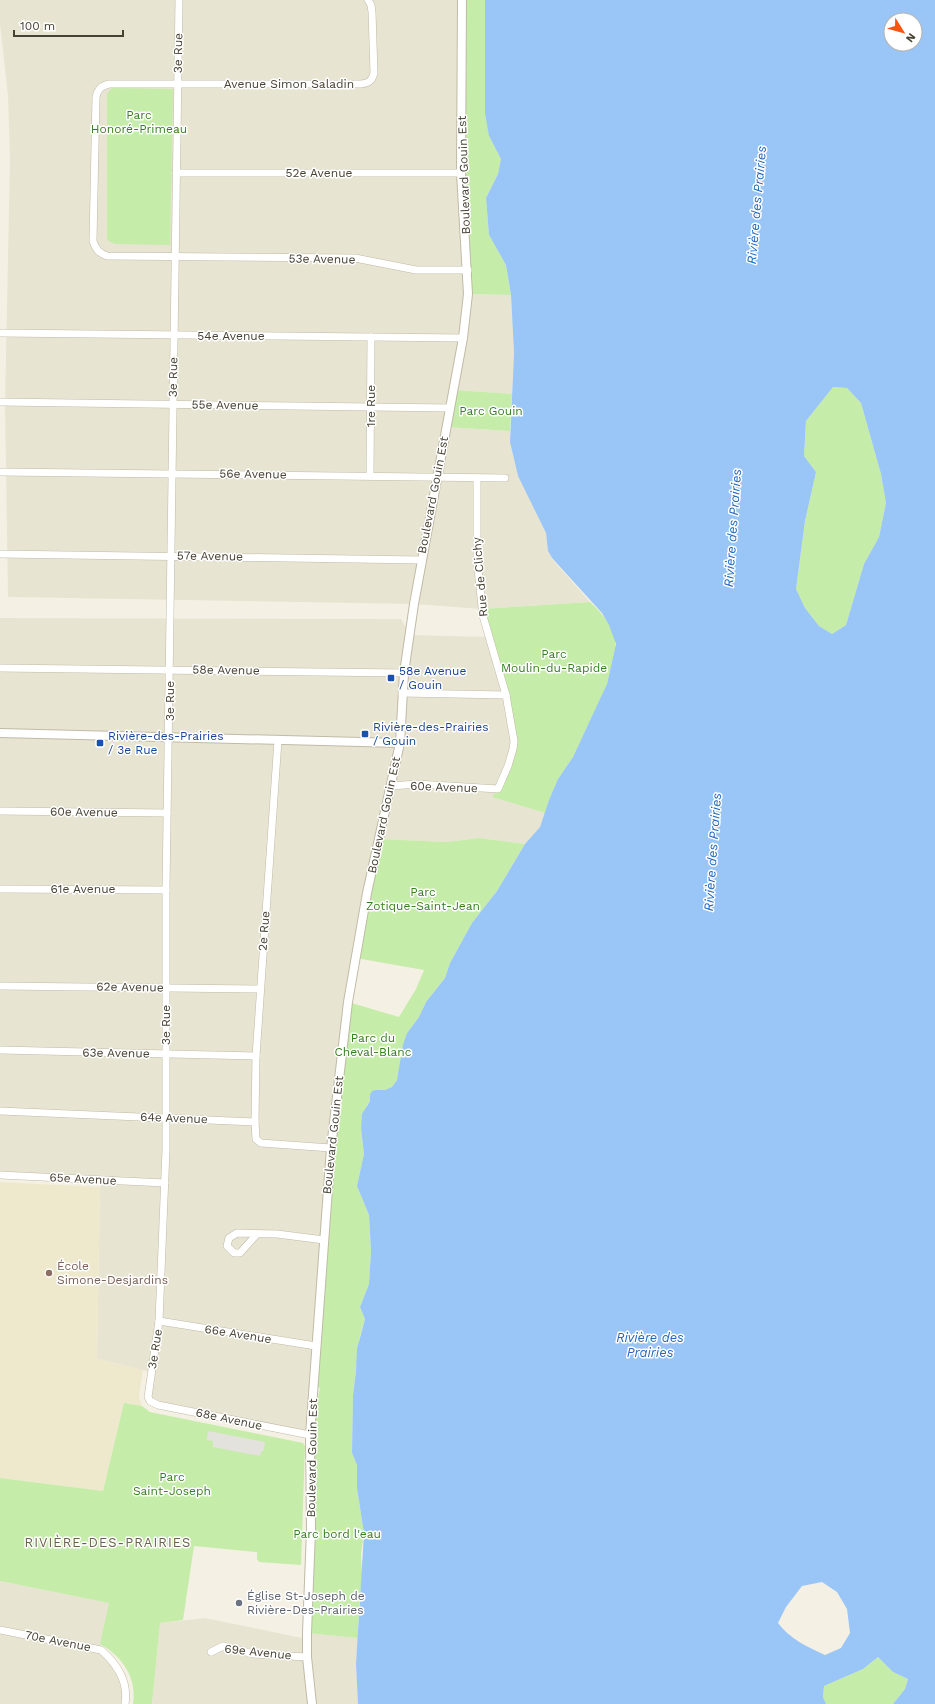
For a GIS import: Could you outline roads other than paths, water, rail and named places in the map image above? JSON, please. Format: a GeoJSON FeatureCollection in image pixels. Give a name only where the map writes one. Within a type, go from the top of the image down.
{"type":"FeatureCollection","features":[{"type":"Feature","properties":{"kind":"street","name":"3e Rue"},"geometry":{"type":"LineString","coordinates":[[150,1401],[148,1393],[159,1321],[165,1183],[166,890],[170,737],[172,404],[176,257],[179,0]]}},
{"type":"Feature","properties":{"kind":"street","name":"Boulevard Gouin Est"},"geometry":{"type":"LineString","coordinates":[[312,1704],[307,1658],[311,1530],[310,1435],[331,1148],[348,1002],[367,893],[400,743],[404,673],[421,560],[463,338],[468,294],[468,270],[461,173],[462,0]]}},
{"type":"Feature","properties":{"kind":"street","name":"Avenue Simon Saladin"},"geometry":{"type":"LineString","coordinates":[[178,84],[368,83],[373,78],[374,73],[370,2]]}},
{"type":"Feature","properties":{"kind":"street","name":"53e Avenue"},"geometry":{"type":"LineString","coordinates":[[178,84],[109,84],[103,85],[98,90],[96,97],[93,241],[95,247],[100,253],[108,256],[355,258],[416,270],[468,270]]}},
{"type":"Feature","properties":{"kind":"street","name":"52e Avenue"},"geometry":{"type":"LineString","coordinates":[[176,173],[461,173]]}},
{"type":"Feature","properties":{"kind":"street","name":"54e Avenue"},"geometry":{"type":"LineString","coordinates":[[0,333],[463,338]]}},
{"type":"Feature","properties":{"kind":"street","name":"1re Rue"},"geometry":{"type":"LineString","coordinates":[[370,476],[371,337]]}},
{"type":"Feature","properties":{"kind":"street","name":"55e Avenue"},"geometry":{"type":"LineString","coordinates":[[0,402],[450,408]]}},
{"type":"Feature","properties":{"kind":"street","name":"56e Avenue"},"geometry":{"type":"LineString","coordinates":[[0,472],[505,478]]}},
{"type":"Feature","properties":{"kind":"street","name":"Rue de Clichy"},"geometry":{"type":"LineString","coordinates":[[477,478],[477,560],[483,616],[506,695],[513,734],[513,749],[508,766],[498,789]]}},
{"type":"Feature","properties":{"kind":"street","name":"57e Avenue"},"geometry":{"type":"LineString","coordinates":[[0,554],[421,560]]}},
{"type":"Feature","properties":{"kind":"street","name":"58e Avenue"},"geometry":{"type":"LineString","coordinates":[[0,668],[404,673]]}},
{"type":"Feature","properties":{"kind":"street"},"geometry":{"type":"LineString","coordinates":[[402,693],[506,695]]}},
{"type":"Feature","properties":{"kind":"street"},"geometry":{"type":"LineString","coordinates":[[0,733],[400,743]]}},
{"type":"Feature","properties":{"kind":"street","name":"2e Rue"},"geometry":{"type":"LineString","coordinates":[[255,1122],[256,1056],[260,989],[278,740]]}},
{"type":"Feature","properties":{"kind":"street","name":"60e Avenue"},"geometry":{"type":"LineString","coordinates":[[390,786],[417,784],[498,789]]}},
{"type":"Feature","properties":{"kind":"street","name":"60e Avenue"},"geometry":{"type":"LineString","coordinates":[[0,812],[168,814]]}},
{"type":"Feature","properties":{"kind":"street","name":"61e Avenue"},"geometry":{"type":"LineString","coordinates":[[0,889],[166,890]]}},
{"type":"Feature","properties":{"kind":"street","name":"62e Avenue"},"geometry":{"type":"LineString","coordinates":[[0,986],[260,989]]}},
{"type":"Feature","properties":{"kind":"street","name":"63e Avenue"},"geometry":{"type":"LineString","coordinates":[[0,1050],[256,1056]]}},
{"type":"Feature","properties":{"kind":"street","name":"64e Avenue"},"geometry":{"type":"LineString","coordinates":[[0,1111],[255,1122]]}},
{"type":"Feature","properties":{"kind":"street"},"geometry":{"type":"LineString","coordinates":[[255,1122],[256,1139],[261,1143],[331,1148]]}},
{"type":"Feature","properties":{"kind":"street","name":"65e Avenue"},"geometry":{"type":"LineString","coordinates":[[0,1175],[165,1183]]}},
{"type":"Feature","properties":{"kind":"street"},"geometry":{"type":"LineString","coordinates":[[257,1234],[277,1234],[324,1240]]}},
{"type":"Feature","properties":{"kind":"street","name":"66e Avenue"},"geometry":{"type":"LineString","coordinates":[[159,1321],[316,1346]]}},
{"type":"Feature","properties":{"kind":"street","name":"68e Avenue"},"geometry":{"type":"LineString","coordinates":[[150,1401],[158,1405],[310,1435]]}},
{"type":"Feature","properties":{"kind":"street","name":"70e Avenue"},"geometry":{"type":"LineString","coordinates":[[0,1630],[101,1650],[119,1669],[125,1684],[125,1704]]}},
{"type":"Feature","properties":{"kind":"street","name":"69e Avenue"},"geometry":{"type":"LineString","coordinates":[[211,1652],[223,1646],[254,1654],[307,1658]]}},
{"type":"Feature","properties":{"kind":"water","name":"Rivière des Prairies"},"geometry":{"type":"Polygon","coordinates":[[[485,0],[935,0],[935,1704],[893,1704],[905,1689],[908,1679],[893,1672],[878,1657],[863,1669],[824,1686],[823,1697],[826,1704],[358,1704],[356,1664],[364,1533],[357,1488],[357,1465],[352,1453],[353,1395],[357,1349],[365,1319],[360,1307],[369,1284],[371,1251],[369,1215],[357,1186],[364,1154],[361,1128],[362,1114],[370,1101],[372,1091],[385,1090],[392,1087],[397,1080],[403,1045],[407,1033],[419,1017],[426,1002],[445,978],[450,963],[472,923],[497,891],[525,844],[540,827],[558,779],[573,757],[607,684],[616,644],[609,625],[602,613],[552,558],[548,551],[546,533],[518,476],[510,442],[514,353],[511,295],[506,265],[489,235],[486,198],[498,174],[501,159],[489,136],[485,113],[485,0]],[[833,387],[806,421],[804,456],[816,472],[805,521],[796,589],[805,608],[819,626],[832,634],[846,625],[864,564],[879,537],[886,503],[881,474],[861,403],[847,388],[833,387]],[[822,1582],[802,1586],[786,1607],[778,1623],[793,1638],[825,1655],[841,1648],[850,1633],[847,1609],[837,1592],[822,1582]]]}},
{"type":"Feature","properties":{"kind":"place","name":"58e Avenue / Gouin"},"geometry":{"type":"Point","coordinates":[391,678]}},
{"type":"Feature","properties":{"kind":"place","name":"Rivière-des-Prairies / Gouin"},"geometry":{"type":"Point","coordinates":[365,734]}},
{"type":"Feature","properties":{"kind":"place","name":"Rivière-des-Prairies / 3e Rue"},"geometry":{"type":"Point","coordinates":[100,743]}},
{"type":"Feature","properties":{"kind":"place","name":"École Simone-Desjardins"},"geometry":{"type":"Point","coordinates":[49,1273]}},
{"type":"Feature","properties":{"kind":"place","name":"Église St-Joseph de Rivière-Des-Prairies"},"geometry":{"type":"Point","coordinates":[239,1603]}},
{"type":"Feature","properties":{"kind":"district","name":"RIVIÈRE-DES-PRAIRIES"},"geometry":{"type":"Point","coordinates":[108,1542]}},
{"type":"Feature","properties":{"kind":"park label","name":"Parc Honoré-Primeau"},"geometry":{"type":"Point","coordinates":[139,122]}},
{"type":"Feature","properties":{"kind":"park label","name":"Parc Gouin"},"geometry":{"type":"Point","coordinates":[491,411]}},
{"type":"Feature","properties":{"kind":"park label","name":"Parc Moulin-du-Rapide"},"geometry":{"type":"Point","coordinates":[554,661]}},
{"type":"Feature","properties":{"kind":"park label","name":"Parc Zotique-Saint-Jean"},"geometry":{"type":"Point","coordinates":[423,899]}},
{"type":"Feature","properties":{"kind":"park label","name":"Parc du Cheval-Blanc"},"geometry":{"type":"Point","coordinates":[373,1045]}},
{"type":"Feature","properties":{"kind":"park label","name":"Parc Saint-Joseph"},"geometry":{"type":"Point","coordinates":[172,1484]}},
{"type":"Feature","properties":{"kind":"park label","name":"Parc bord l'eau"},"geometry":{"type":"Point","coordinates":[337,1534]}}]}
